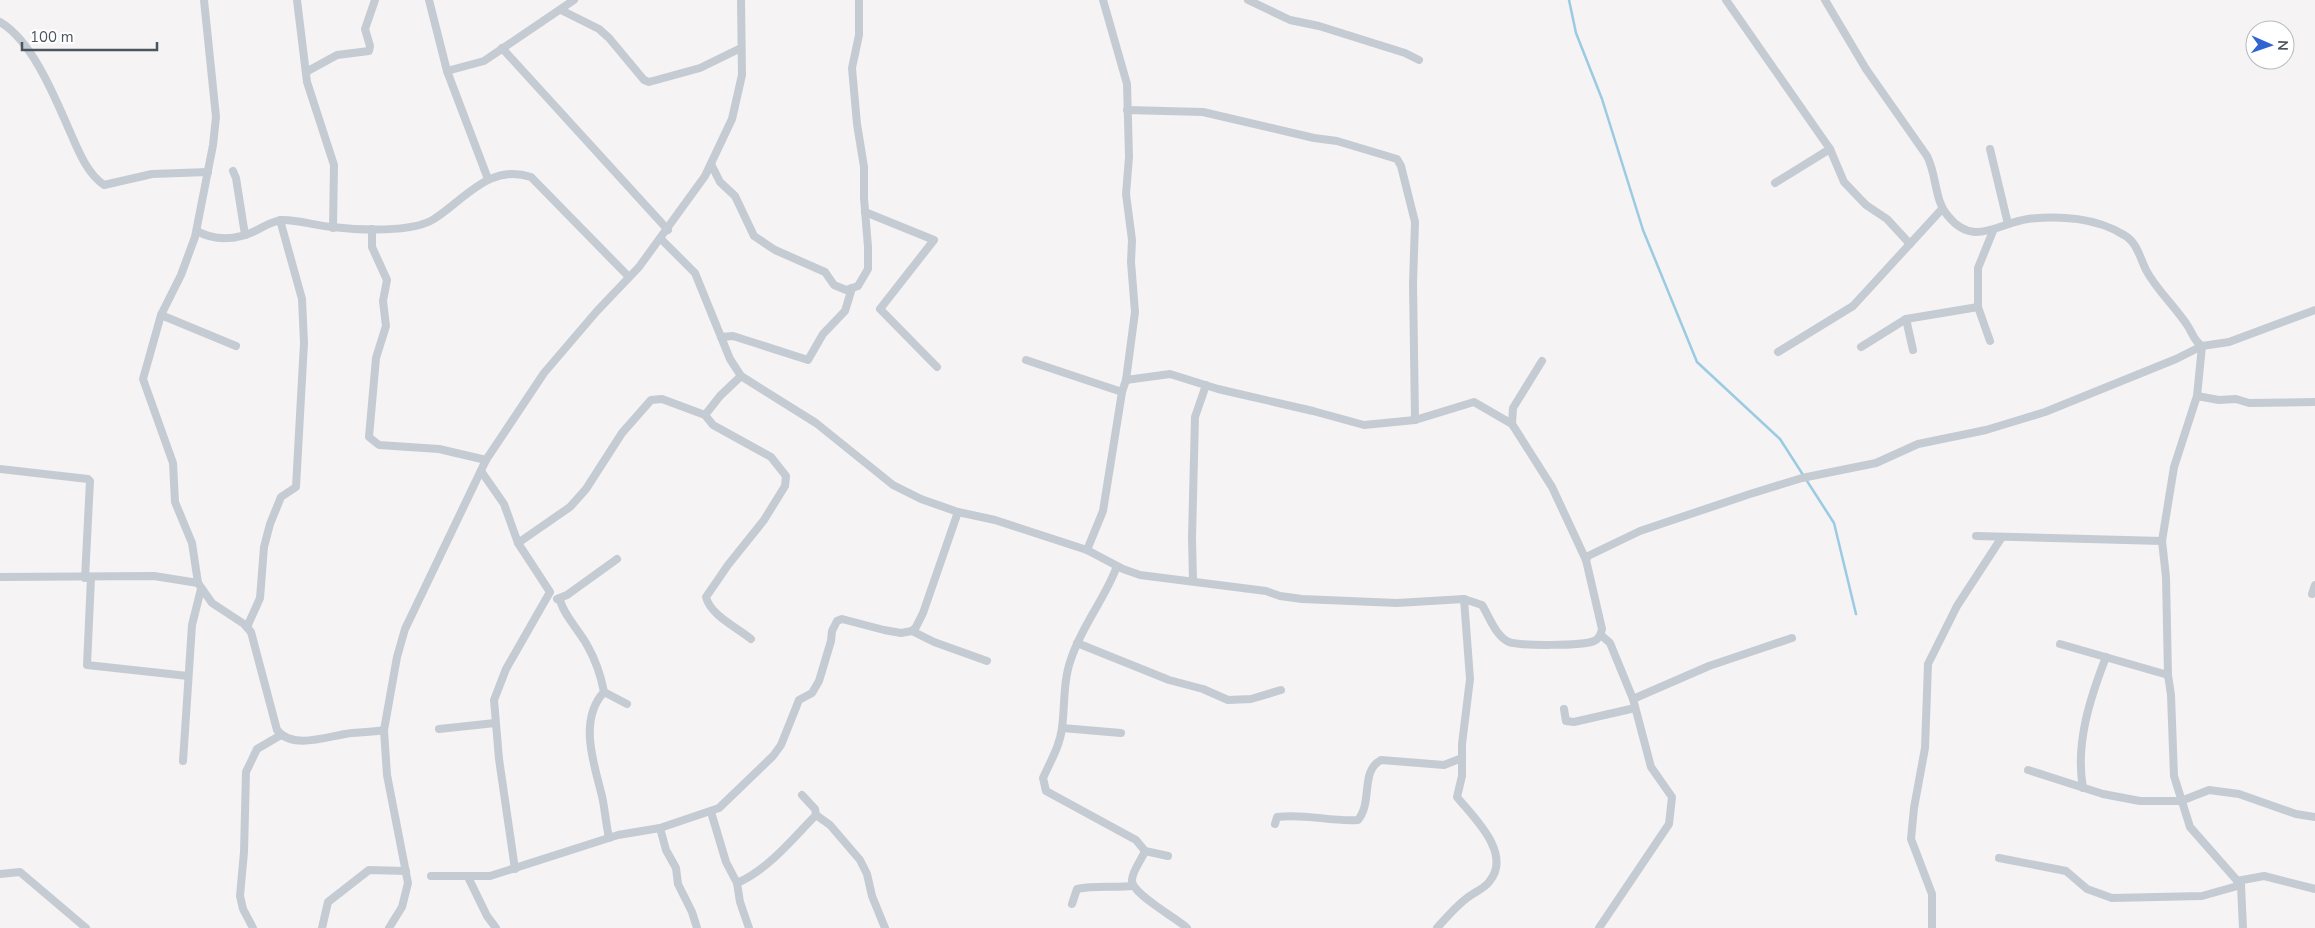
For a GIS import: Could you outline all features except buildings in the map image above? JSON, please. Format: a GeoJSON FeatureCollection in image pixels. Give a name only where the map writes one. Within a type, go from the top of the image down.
{"type":"FeatureCollection","features":[{"type":"Feature","properties":{"kind":"street"},"geometry":{"type":"LineString","coordinates":[[183,761],[192,625],[199,586],[192,543],[175,502],[173,463],[144,383],[151,347],[161,315],[180,275],[197,231],[208,172],[216,117],[204,0]]}},
{"type":"Feature","properties":{"kind":"street"},"geometry":{"type":"LineString","coordinates":[[297,0],[306,72],[313,106],[334,165],[333,228]]}},
{"type":"Feature","properties":{"kind":"street"},"geometry":{"type":"LineString","coordinates":[[306,72],[336,55],[369,51],[370,46],[365,29],[374,0]]}},
{"type":"Feature","properties":{"kind":"street"},"geometry":{"type":"LineString","coordinates":[[429,0],[447,71],[488,179]]}},
{"type":"Feature","properties":{"kind":"street"},"geometry":{"type":"LineString","coordinates":[[447,71],[484,61],[574,0]]}},
{"type":"Feature","properties":{"kind":"street"},"geometry":{"type":"LineString","coordinates":[[389,928],[402,907],[408,884],[387,775],[384,730],[397,657],[405,629],[486,460],[544,373],[661,239],[706,176],[732,119],[742,75],[741,0]]}},
{"type":"Feature","properties":{"kind":"street"},"geometry":{"type":"LineString","coordinates":[[711,164],[720,182],[735,196],[754,236],[775,250],[825,272],[834,285],[846,290],[858,286],[868,269],[864,166],[857,124],[852,68],[859,35],[859,0]]}},
{"type":"Feature","properties":{"kind":"street"},"geometry":{"type":"LineString","coordinates":[[1087,550],[1103,511],[1122,392],[1126,380],[1135,312],[1131,262],[1132,240],[1126,194],[1129,157],[1127,84],[1103,0]]}},
{"type":"Feature","properties":{"kind":"street"},"geometry":{"type":"LineString","coordinates":[[1248,0],[1290,20],[1405,52],[1419,60]]}},
{"type":"Feature","properties":{"kind":"street"},"geometry":{"type":"LineString","coordinates":[[1726,0],[1830,149],[1844,182],[1866,205],[1887,219],[1910,244]]}},
{"type":"Feature","properties":{"kind":"street"},"geometry":{"type":"LineString","coordinates":[[1825,0],[1866,69],[1934,167],[1942,209],[1948,217],[1960,227],[1972,232],[1993,231],[2008,224],[2028,219],[2063,218],[2099,223],[2126,236],[2139,253],[2147,271],[2184,320],[2196,343],[2202,346]]}},
{"type":"Feature","properties":{"kind":"street"},"geometry":{"type":"LineString","coordinates":[[561,10],[577,20],[599,29],[610,38],[644,80],[649,82],[700,68],[741,48]]}},
{"type":"Feature","properties":{"kind":"street"},"geometry":{"type":"LineString","coordinates":[[0,22],[8,27],[41,72],[81,156],[96,179],[104,185],[152,174],[208,172]]}},
{"type":"Feature","properties":{"kind":"street"},"geometry":{"type":"LineString","coordinates":[[502,48],[668,230]]}},
{"type":"Feature","properties":{"kind":"street"},"geometry":{"type":"LineString","coordinates":[[1127,110],[1204,112],[1314,138],[1337,141],[1397,159],[1401,166],[1415,222],[1413,284],[1415,420]]}},
{"type":"Feature","properties":{"kind":"street"},"geometry":{"type":"LineString","coordinates":[[1775,183],[1830,149]]}},
{"type":"Feature","properties":{"kind":"street"},"geometry":{"type":"LineString","coordinates":[[1990,149],[2008,224]]}},
{"type":"Feature","properties":{"kind":"street"},"geometry":{"type":"LineString","coordinates":[[233,171],[236,178],[245,235]]}},
{"type":"Feature","properties":{"kind":"street"},"geometry":{"type":"LineString","coordinates":[[197,231],[219,238],[245,235],[280,220],[333,228],[372,229],[415,226],[426,223],[488,179],[514,173],[531,177],[629,277]]}},
{"type":"Feature","properties":{"kind":"street"},"geometry":{"type":"LineString","coordinates":[[1778,352],[1853,306],[1942,209]]}},
{"type":"Feature","properties":{"kind":"street"},"geometry":{"type":"LineString","coordinates":[[865,212],[934,240],[880,309],[937,368]]}},
{"type":"Feature","properties":{"kind":"street"},"geometry":{"type":"LineString","coordinates":[[247,627],[260,598],[264,547],[270,524],[281,497],[296,487],[298,472],[297,444],[304,343],[302,299],[280,220]]}},
{"type":"Feature","properties":{"kind":"street"},"geometry":{"type":"LineString","coordinates":[[372,229],[372,246],[387,280],[383,301],[386,326],[376,358],[369,437],[379,445],[439,449],[486,460]]}},
{"type":"Feature","properties":{"kind":"street"},"geometry":{"type":"LineString","coordinates":[[1990,341],[1978,307],[1978,268],[1993,231]]}},
{"type":"Feature","properties":{"kind":"street"},"geometry":{"type":"LineString","coordinates":[[661,239],[695,273],[720,337],[730,359],[741,376],[816,423],[893,485],[920,499],[958,512],[995,520],[1087,550],[1117,566],[1140,575],[1266,591],[1280,596],[1302,599],[1397,603],[1464,598],[1482,605],[1501,637],[1508,642],[1521,644],[1582,643],[1595,641],[1601,635],[1601,622],[1586,560],[1552,487],[1512,424],[1474,402],[1415,420],[1364,425],[1170,374],[1126,380]]}},
{"type":"Feature","properties":{"kind":"street"},"geometry":{"type":"LineString","coordinates":[[720,337],[733,336],[808,360],[823,334],[845,311],[852,288]]}},
{"type":"Feature","properties":{"kind":"street"},"geometry":{"type":"LineString","coordinates":[[1861,347],[1906,319],[1978,307]]}},
{"type":"Feature","properties":{"kind":"street"},"geometry":{"type":"LineString","coordinates":[[1586,560],[1588,556],[1640,531],[1802,478],[1876,463],[1918,444],[1986,430],[2045,412],[2176,359],[2202,346],[2229,342],[2315,310]]}},
{"type":"Feature","properties":{"kind":"street"},"geometry":{"type":"LineString","coordinates":[[161,315],[236,346]]}},
{"type":"Feature","properties":{"kind":"street"},"geometry":{"type":"LineString","coordinates":[[1906,319],[1913,350]]}},
{"type":"Feature","properties":{"kind":"street"},"geometry":{"type":"LineString","coordinates":[[2202,346],[2197,396],[2174,467],[2162,541],[2166,576],[2168,675],[2171,696],[2174,776],[2190,827],[2239,883],[2243,928]]}},
{"type":"Feature","properties":{"kind":"street"},"geometry":{"type":"LineString","coordinates":[[1026,360],[1122,392]]}},
{"type":"Feature","properties":{"kind":"street"},"geometry":{"type":"LineString","coordinates":[[1512,424],[1513,408],[1542,361]]}},
{"type":"Feature","properties":{"kind":"street"},"geometry":{"type":"LineString","coordinates":[[706,415],[720,396],[741,376]]}},
{"type":"Feature","properties":{"kind":"street"},"geometry":{"type":"LineString","coordinates":[[1193,581],[1192,538],[1196,417],[1206,385]]}},
{"type":"Feature","properties":{"kind":"street"},"geometry":{"type":"LineString","coordinates":[[2197,396],[2219,400],[2236,399],[2249,403],[2315,402]]}},
{"type":"Feature","properties":{"kind":"street"},"geometry":{"type":"LineString","coordinates":[[518,543],[570,507],[586,489],[622,433],[651,400],[662,399],[706,415],[713,425],[771,457],[786,476],[785,486],[764,520],[741,547],[706,597],[707,602],[717,614],[751,639]]}},
{"type":"Feature","properties":{"kind":"street"},"geometry":{"type":"LineString","coordinates":[[0,469],[88,479],[90,481],[87,665],[188,676]]}},
{"type":"Feature","properties":{"kind":"street"},"geometry":{"type":"LineString","coordinates":[[481,471],[504,504],[518,543],[550,592],[499,682],[494,700],[495,724],[515,869]]}},
{"type":"Feature","properties":{"kind":"street"},"geometry":{"type":"LineString","coordinates":[[912,632],[923,613],[958,512]]}},
{"type":"Feature","properties":{"kind":"street"},"geometry":{"type":"LineString","coordinates":[[1976,536],[2162,541]]}},
{"type":"Feature","properties":{"kind":"street"},"geometry":{"type":"LineString","coordinates":[[1932,928],[1932,894],[1911,839],[1914,808],[1925,748],[1928,664],[1957,606],[2002,537]]}},
{"type":"Feature","properties":{"kind":"street"},"geometry":{"type":"LineString","coordinates":[[547,599],[560,598],[617,559]]}},
{"type":"Feature","properties":{"kind":"street"},"geometry":{"type":"LineString","coordinates":[[1117,566],[1111,582],[1077,643],[1066,678],[1059,742],[1043,778],[1046,790],[1136,840],[1145,851],[1154,855],[1168,856]]}},
{"type":"Feature","properties":{"kind":"street"},"geometry":{"type":"LineString","coordinates":[[0,577],[88,578],[154,576],[199,586],[212,603],[247,627],[255,639],[274,724],[281,735],[291,739],[310,740],[384,730]]}},
{"type":"Feature","properties":{"kind":"street"},"geometry":{"type":"LineString","coordinates":[[2312,594],[2315,585]]}},
{"type":"Feature","properties":{"kind":"street"},"geometry":{"type":"LineString","coordinates":[[560,598],[560,607],[573,621],[588,647],[602,680],[604,692]]}},
{"type":"Feature","properties":{"kind":"street"},"geometry":{"type":"LineString","coordinates":[[1437,928],[1466,898],[1489,883],[1497,868],[1496,850],[1478,823],[1457,797],[1462,776],[1470,680],[1464,598]]}},
{"type":"Feature","properties":{"kind":"street"},"geometry":{"type":"LineString","coordinates":[[430,876],[450,874],[468,877],[490,876],[609,838],[633,831],[660,828],[719,808],[773,756],[781,745],[799,700],[812,693],[819,681],[831,641],[832,631],[837,621],[849,619],[884,630],[901,633],[912,632],[987,661]]}},
{"type":"Feature","properties":{"kind":"street"},"geometry":{"type":"LineString","coordinates":[[1599,928],[1669,824],[1672,797],[1651,767],[1633,700],[1610,643],[1601,635]]}},
{"type":"Feature","properties":{"kind":"street"},"geometry":{"type":"LineString","coordinates":[[1633,700],[1709,666],[1792,638]]}},
{"type":"Feature","properties":{"kind":"street"},"geometry":{"type":"LineString","coordinates":[[1077,643],[1169,680],[1203,689],[1228,700],[1251,699],[1281,690]]}},
{"type":"Feature","properties":{"kind":"street"},"geometry":{"type":"LineString","coordinates":[[2060,644],[2168,675]]}},
{"type":"Feature","properties":{"kind":"street"},"geometry":{"type":"LineString","coordinates":[[2083,788],[2081,777],[2087,711],[2106,657]]}},
{"type":"Feature","properties":{"kind":"street"},"geometry":{"type":"LineString","coordinates":[[604,692],[626,704]]}},
{"type":"Feature","properties":{"kind":"street"},"geometry":{"type":"LineString","coordinates":[[604,692],[596,701],[591,715],[591,743],[609,838]]}},
{"type":"Feature","properties":{"kind":"street"},"geometry":{"type":"LineString","coordinates":[[1564,709],[1566,721],[1574,722],[1636,708]]}},
{"type":"Feature","properties":{"kind":"street"},"geometry":{"type":"LineString","coordinates":[[439,729],[495,724]]}},
{"type":"Feature","properties":{"kind":"street"},"geometry":{"type":"LineString","coordinates":[[1062,728],[1121,732]]}},
{"type":"Feature","properties":{"kind":"street"},"geometry":{"type":"LineString","coordinates":[[252,928],[243,909],[240,896],[244,852],[246,772],[257,749],[281,735]]}},
{"type":"Feature","properties":{"kind":"street"},"geometry":{"type":"LineString","coordinates":[[1275,824],[1277,817],[1290,815],[1344,821],[1358,820],[1367,801],[1372,764],[1381,760],[1444,765],[1462,758]]}},
{"type":"Feature","properties":{"kind":"street"},"geometry":{"type":"LineString","coordinates":[[2028,770],[2083,788],[2140,801],[2181,801],[2209,790],[2239,794],[2296,814],[2315,817]]}},
{"type":"Feature","properties":{"kind":"street"},"geometry":{"type":"LineString","coordinates":[[802,795],[814,809],[816,815],[830,825],[860,860],[867,874],[872,896],[886,928]]}},
{"type":"Feature","properties":{"kind":"street"},"geometry":{"type":"LineString","coordinates":[[711,812],[726,862],[737,883],[740,902],[749,928]]}},
{"type":"Feature","properties":{"kind":"street"},"geometry":{"type":"LineString","coordinates":[[737,883],[748,878],[768,863],[816,815]]}},
{"type":"Feature","properties":{"kind":"street"},"geometry":{"type":"LineString","coordinates":[[660,828],[666,850],[676,868],[678,884],[692,912],[696,928]]}},
{"type":"Feature","properties":{"kind":"street"},"geometry":{"type":"LineString","coordinates":[[1145,851],[1132,879],[1133,886],[1149,901],[1187,928]]}},
{"type":"Feature","properties":{"kind":"street"},"geometry":{"type":"LineString","coordinates":[[1999,858],[2066,871],[2087,889],[2112,898],[2202,896],[2264,876],[2315,889]]}},
{"type":"Feature","properties":{"kind":"street"},"geometry":{"type":"LineString","coordinates":[[322,928],[328,902],[368,870],[406,871]]}},
{"type":"Feature","properties":{"kind":"street"},"geometry":{"type":"LineString","coordinates":[[0,874],[20,872],[86,928]]}},
{"type":"Feature","properties":{"kind":"street"},"geometry":{"type":"LineString","coordinates":[[468,877],[487,916],[496,928]]}},
{"type":"Feature","properties":{"kind":"street"},"geometry":{"type":"LineString","coordinates":[[1072,904],[1077,889],[1088,886],[1115,888],[1133,886]]}},
{"type":"Feature","properties":{"kind":"waterway"},"geometry":{"type":"LineString","coordinates":[[1569,0],[1576,33],[1602,99],[1643,230],[1697,362],[1780,439],[1834,523],[1856,614]]}}]}
